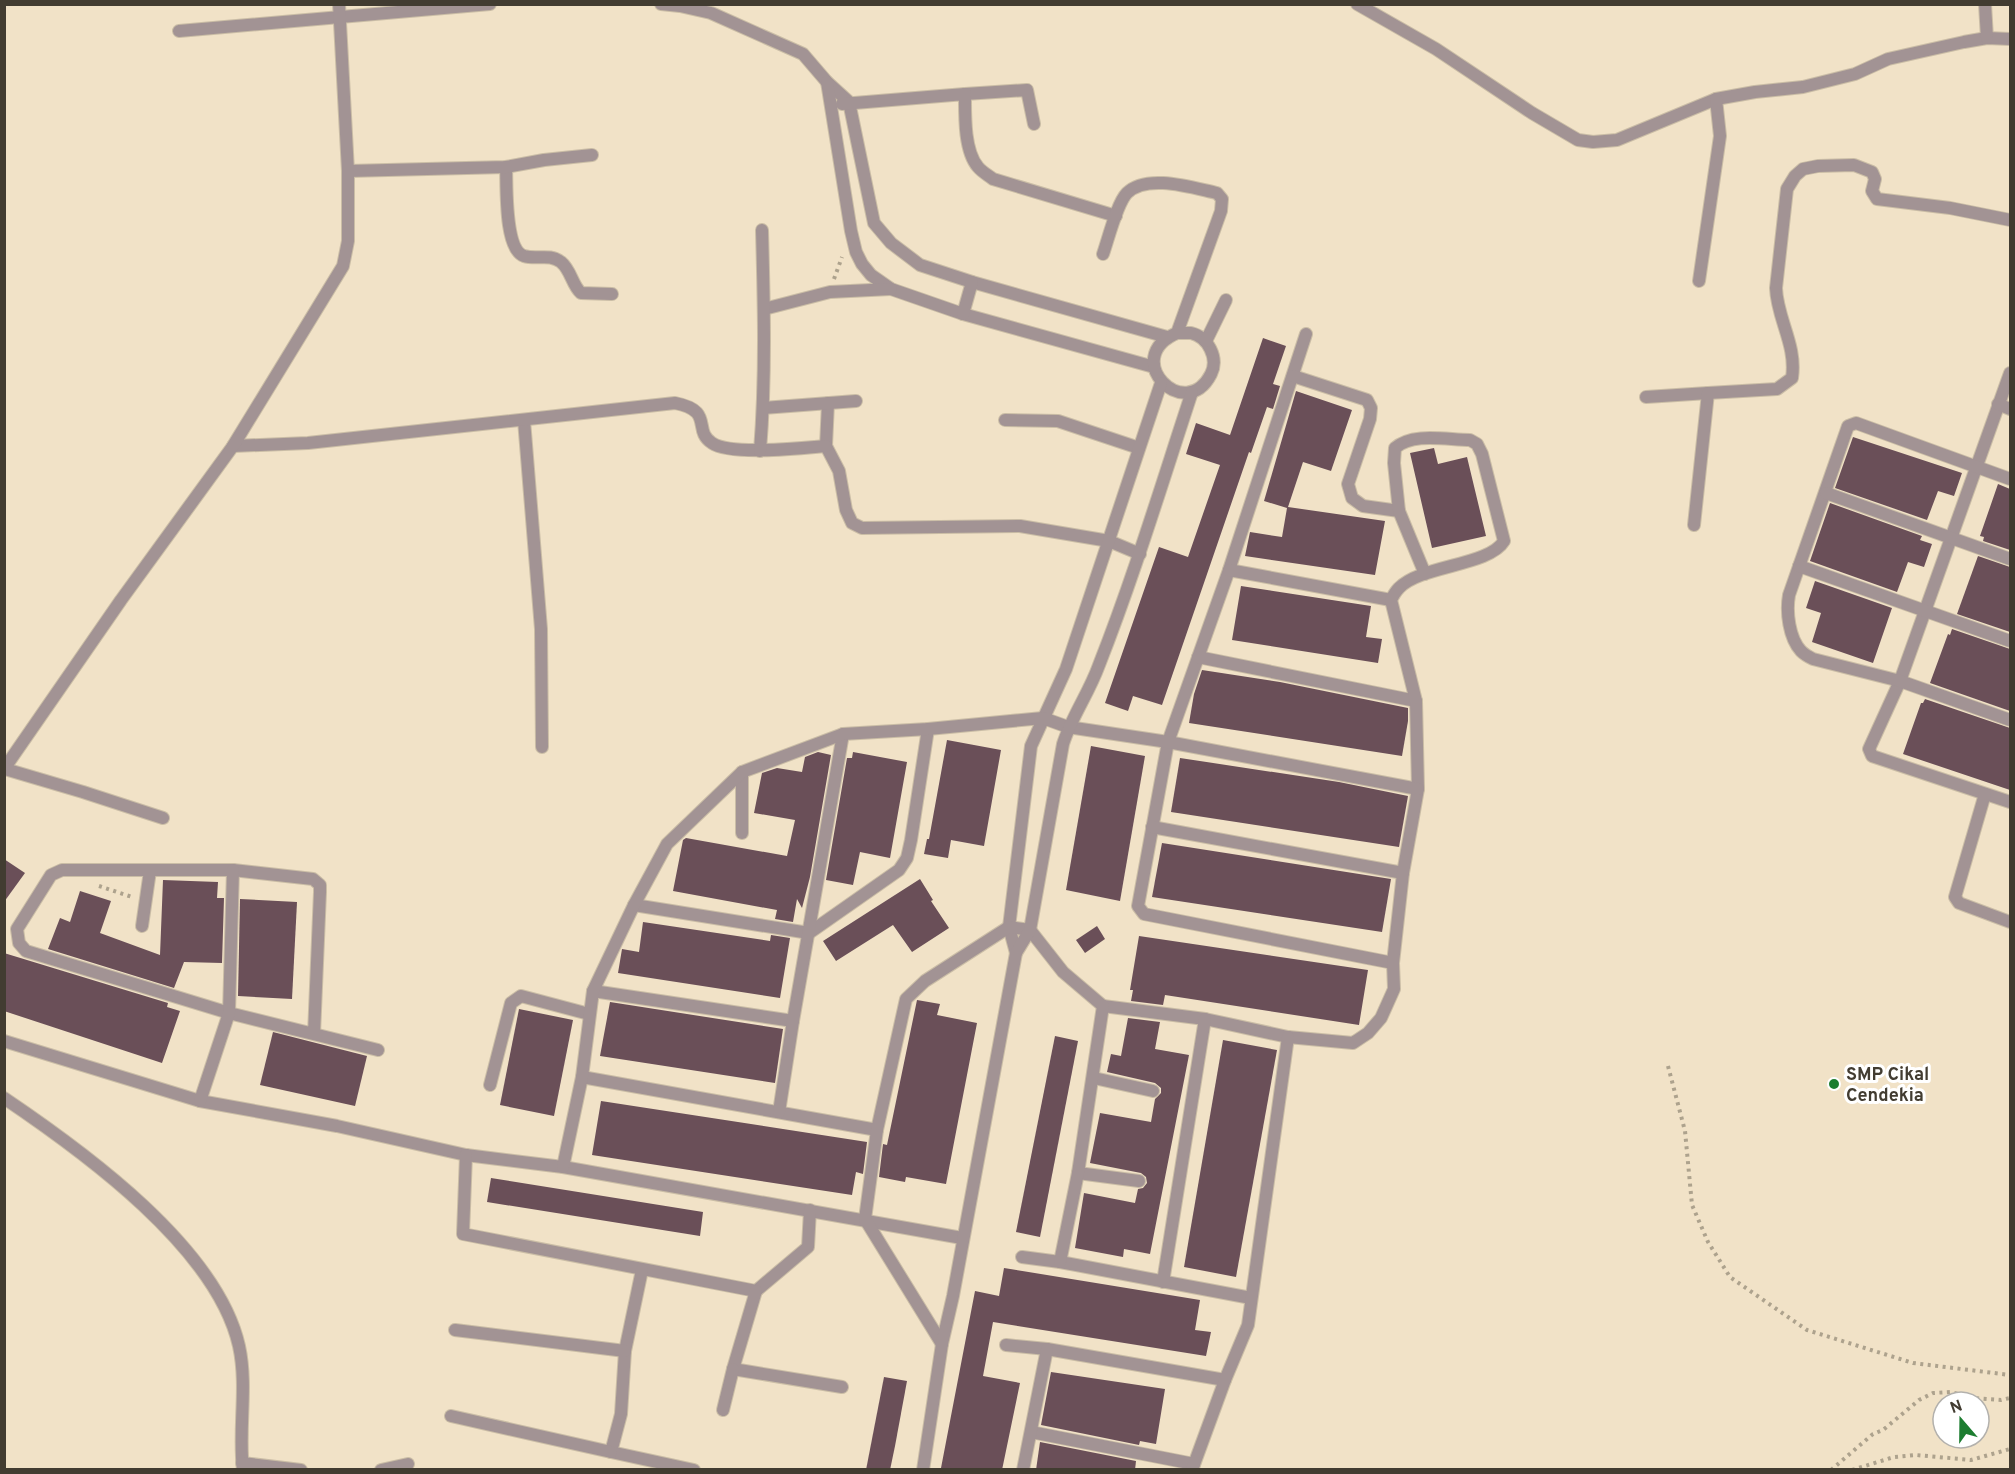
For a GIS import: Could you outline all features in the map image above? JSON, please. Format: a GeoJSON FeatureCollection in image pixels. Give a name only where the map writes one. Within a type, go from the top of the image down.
{"type":"FeatureCollection","features":[{"type":"Feature","properties":{"kind":"street"},"geometry":{"type":"LineString","coordinates":[[163,818],[5,769],[121,600],[233,446],[343,266],[348,241],[348,171],[339,4]]}},
{"type":"Feature","properties":{"kind":"street"},"geometry":{"type":"LineString","coordinates":[[179,31],[490,4]]}},
{"type":"Feature","properties":{"kind":"street"},"geometry":{"type":"LineString","coordinates":[[661,4],[710,9],[803,54],[827,82],[849,102],[874,223],[891,243],[920,265],[972,282],[1172,335],[1192,333],[1206,341],[1213,355],[1213,370],[1205,384],[1192,392],[1175,392],[1161,383],[1154,367],[1156,350],[1172,335],[1221,211],[1221,199],[1217,193],[1156,182],[1139,185],[1126,194],[1103,254]]}},
{"type":"Feature","properties":{"kind":"street"},"geometry":{"type":"LineString","coordinates":[[1357,4],[1436,50],[1532,113],[1578,140],[1593,142],[1617,140],[1716,99],[1803,87],[1855,74],[1888,59],[1987,38],[2010,39]]}},
{"type":"Feature","properties":{"kind":"street"},"geometry":{"type":"LineString","coordinates":[[1985,4],[1987,38]]}},
{"type":"Feature","properties":{"kind":"street"},"geometry":{"type":"LineString","coordinates":[[827,82],[851,231],[856,252],[871,275],[891,289],[963,314],[1154,367]]}},
{"type":"Feature","properties":{"kind":"street"},"geometry":{"type":"LineString","coordinates":[[831,106],[849,102],[1028,90],[1034,124]]}},
{"type":"Feature","properties":{"kind":"street"},"geometry":{"type":"LineString","coordinates":[[965,94],[965,117],[971,158],[979,169],[993,179],[1116,216]]}},
{"type":"Feature","properties":{"kind":"street"},"geometry":{"type":"LineString","coordinates":[[1699,281],[1720,136],[1716,99]]}},
{"type":"Feature","properties":{"kind":"street"},"geometry":{"type":"LineString","coordinates":[[348,171],[506,167],[543,160],[592,155]]}},
{"type":"Feature","properties":{"kind":"street"},"geometry":{"type":"LineString","coordinates":[[1646,397],[1777,389],[1792,378],[1794,362],[1783,318],[1777,304],[1776,288],[1787,189],[1795,176],[1803,169],[1818,166],[1854,165],[1872,172],[1875,179],[1872,191],[1877,199],[1950,208],[2010,220]]}},
{"type":"Feature","properties":{"kind":"street"},"geometry":{"type":"LineString","coordinates":[[506,167],[510,237],[515,249],[524,256],[552,257],[562,263],[575,287],[581,293],[612,294]]}},
{"type":"Feature","properties":{"kind":"street"},"geometry":{"type":"LineString","coordinates":[[760,451],[764,309],[762,230]]}},
{"type":"Feature","properties":{"kind":"street"},"geometry":{"type":"LineString","coordinates":[[963,314],[972,282]]}},
{"type":"Feature","properties":{"kind":"street"},"geometry":{"type":"LineString","coordinates":[[764,309],[830,292],[891,289]]}},
{"type":"Feature","properties":{"kind":"street"},"geometry":{"type":"LineString","coordinates":[[1206,341],[1226,300]]}},
{"type":"Feature","properties":{"kind":"street"},"geometry":{"type":"LineString","coordinates":[[1306,334],[1229,570],[1168,742],[1138,906],[1144,914],[1393,963]]}},
{"type":"Feature","properties":{"kind":"street"},"geometry":{"type":"LineString","coordinates":[[2010,373],[2004,406],[1976,467],[1900,681],[1869,749],[1872,756],[2010,802]]}},
{"type":"Feature","properties":{"kind":"street"},"geometry":{"type":"LineString","coordinates":[[1293,376],[1366,400],[1371,408],[1370,419],[1348,484],[1352,498],[1363,506],[1399,511]]}},
{"type":"Feature","properties":{"kind":"street"},"geometry":{"type":"LineString","coordinates":[[1016,953],[1009,927],[1031,746],[1066,669],[1161,383]]}},
{"type":"Feature","properties":{"kind":"street"},"geometry":{"type":"LineString","coordinates":[[922,1470],[942,1344],[953,1296],[1016,953],[1030,930],[1063,744],[1068,727],[1098,668],[1140,554],[1192,392]]}},
{"type":"Feature","properties":{"kind":"street"},"geometry":{"type":"LineString","coordinates":[[1694,525],[1708,393]]}},
{"type":"Feature","properties":{"kind":"street"},"geometry":{"type":"LineString","coordinates":[[763,408],[856,401]]}},
{"type":"Feature","properties":{"kind":"street"},"geometry":{"type":"LineString","coordinates":[[233,446],[308,443],[675,403],[691,406],[700,417],[703,432],[711,443],[719,446],[760,451],[826,446]]}},
{"type":"Feature","properties":{"kind":"street"},"geometry":{"type":"LineString","coordinates":[[828,403],[826,446],[839,471],[846,510],[852,523],[861,528],[1020,526],[1109,542],[1140,554]]}},
{"type":"Feature","properties":{"kind":"street"},"geometry":{"type":"LineString","coordinates":[[524,420],[541,628],[542,747]]}},
{"type":"Feature","properties":{"kind":"street"},"geometry":{"type":"LineString","coordinates":[[1005,420],[1058,421],[1139,448]]}},
{"type":"Feature","properties":{"kind":"street"},"geometry":{"type":"LineString","coordinates":[[2010,479],[1851,423],[1799,566],[1787,606],[1794,640],[1802,652],[1813,659],[1900,681],[2010,720]]}},
{"type":"Feature","properties":{"kind":"street"},"geometry":{"type":"LineString","coordinates":[[942,1344],[865,1219],[877,1130],[906,999],[925,981],[1009,927],[1030,930],[1063,972],[1103,1006],[1205,1020],[1288,1037],[1353,1042],[1368,1033],[1382,1018],[1394,989],[1393,963],[1403,873],[1418,789],[1416,701],[1391,600],[1399,587],[1425,574],[1494,551],[1504,541],[1482,454],[1477,444],[1470,440],[1415,439],[1403,441],[1395,448],[1394,462],[1399,511],[1425,574]]}},
{"type":"Feature","properties":{"kind":"street"},"geometry":{"type":"LineString","coordinates":[[1826,493],[2010,559]]}},
{"type":"Feature","properties":{"kind":"street"},"geometry":{"type":"LineString","coordinates":[[1799,566],[2010,641]]}},
{"type":"Feature","properties":{"kind":"street"},"geometry":{"type":"LineString","coordinates":[[1229,570],[1391,600]]}},
{"type":"Feature","properties":{"kind":"street"},"geometry":{"type":"LineString","coordinates":[[1198,657],[1416,701]]}},
{"type":"Feature","properties":{"kind":"street"},"geometry":{"type":"LineString","coordinates":[[563,1167],[582,1077],[593,991],[634,905],[667,844],[742,772],[843,734],[1043,718],[1068,727],[1168,742],[1418,789]]}},
{"type":"Feature","properties":{"kind":"street"},"geometry":{"type":"LineString","coordinates":[[634,905],[809,933],[899,870],[907,858],[928,729]]}},
{"type":"Feature","properties":{"kind":"street"},"geometry":{"type":"LineString","coordinates":[[779,1112],[843,734]]}},
{"type":"Feature","properties":{"kind":"street"},"geometry":{"type":"LineString","coordinates":[[742,772],[742,833]]}},
{"type":"Feature","properties":{"kind":"street"},"geometry":{"type":"LineString","coordinates":[[1985,794],[1955,897],[1959,903],[2010,922]]}},
{"type":"Feature","properties":{"kind":"street"},"geometry":{"type":"LineString","coordinates":[[1152,827],[1403,873]]}},
{"type":"Feature","properties":{"kind":"street"},"geometry":{"type":"LineString","coordinates":[[314,1034],[320,885],[313,879],[233,870],[62,870],[54,873],[17,929],[19,943],[26,951],[228,1013],[378,1050]]}},
{"type":"Feature","properties":{"kind":"street"},"geometry":{"type":"LineString","coordinates":[[200,1101],[228,1013],[233,870]]}},
{"type":"Feature","properties":{"kind":"street"},"geometry":{"type":"LineString","coordinates":[[142,926],[150,871]]}},
{"type":"Feature","properties":{"kind":"street"},"geometry":{"type":"LineString","coordinates":[[593,991],[793,1021]]}},
{"type":"Feature","properties":{"kind":"street"},"geometry":{"type":"LineString","coordinates":[[490,1086],[511,1003],[515,999],[521,996],[589,1014]]}},
{"type":"Feature","properties":{"kind":"street"},"geometry":{"type":"LineString","coordinates":[[1060,1262],[1094,1078],[1103,1006]]}},
{"type":"Feature","properties":{"kind":"street"},"geometry":{"type":"LineString","coordinates":[[1163,1282],[1205,1020]]}},
{"type":"Feature","properties":{"kind":"street"},"geometry":{"type":"LineString","coordinates":[[1031,1431],[1193,1467],[1248,1325],[1288,1037]]}},
{"type":"Feature","properties":{"kind":"street"},"geometry":{"type":"LineString","coordinates":[[4,1041],[200,1101],[337,1126],[466,1155],[563,1167],[962,1238]]}},
{"type":"Feature","properties":{"kind":"street"},"geometry":{"type":"LineString","coordinates":[[582,1077],[877,1130]]}},
{"type":"Feature","properties":{"kind":"street"},"geometry":{"type":"LineString","coordinates":[[1094,1078],[1153,1091]]}},
{"type":"Feature","properties":{"kind":"street"},"geometry":{"type":"LineString","coordinates":[[4,1098],[119,1183],[191,1255],[219,1297],[239,1345],[243,1374],[242,1466],[301,1470]]}},
{"type":"Feature","properties":{"kind":"street"},"geometry":{"type":"LineString","coordinates":[[466,1155],[463,1234],[756,1291]]}},
{"type":"Feature","properties":{"kind":"street"},"geometry":{"type":"LineString","coordinates":[[1078,1173],[1139,1181]]}},
{"type":"Feature","properties":{"kind":"street"},"geometry":{"type":"LineString","coordinates":[[723,1410],[756,1291],[808,1247],[810,1210]]}},
{"type":"Feature","properties":{"kind":"street"},"geometry":{"type":"LineString","coordinates":[[1022,1257],[1251,1298]]}},
{"type":"Feature","properties":{"kind":"street"},"geometry":{"type":"LineString","coordinates":[[611,1452],[621,1413],[625,1351],[642,1270]]}},
{"type":"Feature","properties":{"kind":"street"},"geometry":{"type":"LineString","coordinates":[[455,1330],[625,1351]]}},
{"type":"Feature","properties":{"kind":"street"},"geometry":{"type":"LineString","coordinates":[[1006,1345],[1047,1349],[1225,1380]]}},
{"type":"Feature","properties":{"kind":"street"},"geometry":{"type":"LineString","coordinates":[[1023,1470],[1047,1349]]}},
{"type":"Feature","properties":{"kind":"street"},"geometry":{"type":"LineString","coordinates":[[733,1369],[842,1387]]}},
{"type":"Feature","properties":{"kind":"street"},"geometry":{"type":"LineString","coordinates":[[451,1416],[694,1470]]}},
{"type":"Feature","properties":{"kind":"street"},"geometry":{"type":"LineString","coordinates":[[381,1470],[408,1464]]}},
{"type":"Feature","properties":{"kind":"path"},"geometry":{"type":"LineString","coordinates":[[830,292],[851,231]]}},
{"type":"Feature","properties":{"kind":"path"},"geometry":{"type":"LineString","coordinates":[[1668,1066],[1685,1131],[1692,1205],[1708,1242],[1730,1277],[1807,1330],[1913,1363],[2010,1375]]}},
{"type":"Feature","properties":{"kind":"path"},"geometry":{"type":"LineString","coordinates":[[1831,1470],[1873,1434],[1883,1430],[1919,1400],[1933,1392],[1950,1392],[1974,1398],[2001,1400],[2010,1398]]}},
{"type":"Feature","properties":{"kind":"path"},"geometry":{"type":"LineString","coordinates":[[1852,1470],[1893,1457],[1916,1455],[1971,1460],[2010,1449]]}},
{"type":"Feature","properties":{"kind":"building"},"geometry":{"type":"Polygon","coordinates":[[[1263,338],[1286,346],[1273,384],[1280,386],[1273,409],[1267,407],[1251,453],[1249,452],[1162,705],[1133,696],[1128,711],[1105,703],[1159,547],[1188,557],[1220,465],[1186,454],[1196,423],[1230,435],[1263,338]]]}},
{"type":"Feature","properties":{"kind":"building"},"geometry":{"type":"Polygon","coordinates":[[[1296,391],[1352,410],[1331,471],[1303,462],[1288,507],[1385,521],[1375,575],[1245,556],[1250,532],[1282,537],[1287,508],[1264,501],[1296,391]]]}},
{"type":"Feature","properties":{"kind":"building"},"geometry":{"type":"Polygon","coordinates":[[[1853,437],[1962,473],[1954,496],[1938,491],[1927,520],[1835,488],[1853,437]]]}},
{"type":"Feature","properties":{"kind":"building"},"geometry":{"type":"Polygon","coordinates":[[[1434,448],[1438,464],[1467,457],[1486,536],[1432,548],[1410,453],[1434,448]]]}},
{"type":"Feature","properties":{"kind":"building"},"geometry":{"type":"Polygon","coordinates":[[[1998,484],[2010,489],[2010,550],[1983,541],[1984,537],[1980,536],[1998,484]]]}},
{"type":"Feature","properties":{"kind":"building"},"geometry":{"type":"Polygon","coordinates":[[[1830,503],[1922,536],[1920,540],[1932,544],[1924,567],[1908,562],[1897,592],[1810,561],[1830,503]]]}},
{"type":"Feature","properties":{"kind":"building"},"geometry":{"type":"Polygon","coordinates":[[[1978,556],[2010,567],[2010,632],[1957,614],[1978,556]]]}},
{"type":"Feature","properties":{"kind":"building"},"geometry":{"type":"Polygon","coordinates":[[[1815,581],[1892,608],[1873,663],[1812,642],[1821,613],[1806,608],[1815,581]]]}},
{"type":"Feature","properties":{"kind":"building"},"geometry":{"type":"Polygon","coordinates":[[[1241,586],[1371,606],[1366,637],[1382,639],[1378,663],[1232,640],[1241,586]]]}},
{"type":"Feature","properties":{"kind":"building"},"geometry":{"type":"Polygon","coordinates":[[[1952,629],[2010,649],[2010,711],[1930,683],[1948,634],[1950,635],[1952,629]]]}},
{"type":"Feature","properties":{"kind":"building"},"geometry":{"type":"Polygon","coordinates":[[[1202,670],[1280,682],[1408,708],[1402,756],[1189,723],[1194,694],[1202,670]]]}},
{"type":"Feature","properties":{"kind":"building"},"geometry":{"type":"Polygon","coordinates":[[[1925,699],[2010,728],[2010,790],[1903,754],[1921,703],[1925,699]]]}},
{"type":"Feature","properties":{"kind":"building"},"geometry":{"type":"Polygon","coordinates":[[[947,740],[1001,750],[984,846],[951,840],[948,858],[924,854],[927,839],[929,839],[947,740]]]}},
{"type":"Feature","properties":{"kind":"building"},"geometry":{"type":"Polygon","coordinates":[[[1091,746],[1145,756],[1120,901],[1066,890],[1091,746]]]}},
{"type":"Feature","properties":{"kind":"building"},"geometry":{"type":"Polygon","coordinates":[[[818,752],[831,755],[810,877],[802,908],[797,899],[793,922],[775,919],[777,910],[673,891],[683,840],[686,838],[787,856],[795,820],[754,813],[762,773],[777,768],[802,772],[805,757],[818,752]]]}},
{"type":"Feature","properties":{"kind":"building"},"geometry":{"type":"Polygon","coordinates":[[[853,752],[907,762],[890,858],[860,852],[853,885],[826,880],[847,758],[852,758],[853,752]]]}},
{"type":"Feature","properties":{"kind":"building"},"geometry":{"type":"Polygon","coordinates":[[[1180,758],[1339,782],[1408,796],[1399,847],[1171,812],[1180,758]]]}},
{"type":"Feature","properties":{"kind":"building"},"geometry":{"type":"Polygon","coordinates":[[[1162,843],[1391,879],[1382,932],[1152,897],[1162,843]]]}},
{"type":"Feature","properties":{"kind":"building"},"geometry":{"type":"Polygon","coordinates":[[[4,859],[25,873],[4,902],[4,859]]]}},
{"type":"Feature","properties":{"kind":"building"},"geometry":{"type":"Polygon","coordinates":[[[920,879],[949,928],[912,952],[893,925],[836,961],[823,941],[920,879]]]}},
{"type":"Feature","properties":{"kind":"building"},"geometry":{"type":"Polygon","coordinates":[[[163,880],[218,882],[217,898],[224,898],[222,963],[184,962],[174,988],[48,949],[60,918],[70,922],[80,891],[111,901],[100,933],[160,955],[163,880]]]}},
{"type":"Feature","properties":{"kind":"building"},"geometry":{"type":"Polygon","coordinates":[[[240,899],[297,902],[292,999],[238,996],[240,899]]]}},
{"type":"Feature","properties":{"kind":"building"},"geometry":{"type":"Polygon","coordinates":[[[643,922],[770,941],[771,935],[790,938],[780,998],[618,973],[622,949],[639,952],[643,922]]]}},
{"type":"Feature","properties":{"kind":"building"},"geometry":{"type":"Polygon","coordinates":[[[1097,926],[1105,939],[1085,953],[1076,940],[1097,926]]]}},
{"type":"Feature","properties":{"kind":"building"},"geometry":{"type":"Polygon","coordinates":[[[1139,936],[1368,970],[1359,1025],[1165,995],[1163,1005],[1131,1001],[1133,990],[1130,990],[1139,936]]]}},
{"type":"Feature","properties":{"kind":"building"},"geometry":{"type":"Polygon","coordinates":[[[4,953],[168,1003],[167,1007],[180,1011],[162,1063],[4,1011],[4,953]]]}},
{"type":"Feature","properties":{"kind":"building"},"geometry":{"type":"Polygon","coordinates":[[[917,1000],[940,1004],[937,1015],[977,1023],[946,1184],[906,1177],[905,1182],[879,1177],[883,1144],[887,1145],[917,1000]]]}},
{"type":"Feature","properties":{"kind":"building"},"geometry":{"type":"Polygon","coordinates":[[[610,1002],[783,1029],[775,1083],[600,1056],[610,1002]]]}},
{"type":"Feature","properties":{"kind":"building"},"geometry":{"type":"Polygon","coordinates":[[[519,1009],[573,1020],[554,1116],[500,1105],[519,1009]]]}},
{"type":"Feature","properties":{"kind":"building"},"geometry":{"type":"Polygon","coordinates":[[[1128,1018],[1160,1022],[1155,1049],[1189,1055],[1150,1254],[1124,1249],[1123,1257],[1075,1248],[1084,1193],[1135,1203],[1138,1189],[1143,1188],[1147,1183],[1146,1177],[1141,1173],[1090,1163],[1100,1113],[1151,1122],[1155,1099],[1161,1093],[1161,1088],[1155,1083],[1107,1072],[1111,1054],[1121,1056],[1128,1018]]]}},
{"type":"Feature","properties":{"kind":"building"},"geometry":{"type":"Polygon","coordinates":[[[273,1032],[367,1056],[355,1106],[260,1085],[273,1032]]]}},
{"type":"Feature","properties":{"kind":"building"},"geometry":{"type":"Polygon","coordinates":[[[1055,1036],[1078,1041],[1040,1237],[1016,1232],[1055,1036]]]}},
{"type":"Feature","properties":{"kind":"building"},"geometry":{"type":"Polygon","coordinates":[[[1223,1040],[1277,1050],[1236,1277],[1184,1267],[1223,1040]]]}},
{"type":"Feature","properties":{"kind":"building"},"geometry":{"type":"Polygon","coordinates":[[[601,1101],[867,1142],[863,1174],[856,1172],[852,1195],[592,1155],[601,1101]]]}},
{"type":"Feature","properties":{"kind":"building"},"geometry":{"type":"Polygon","coordinates":[[[491,1178],[703,1212],[700,1236],[487,1202],[491,1178]]]}},
{"type":"Feature","properties":{"kind":"building"},"geometry":{"type":"Polygon","coordinates":[[[1004,1268],[1200,1300],[1195,1330],[1211,1332],[1206,1356],[993,1322],[983,1376],[1020,1383],[1002,1470],[941,1468],[975,1291],[999,1296],[1004,1268]]]}},
{"type":"Feature","properties":{"kind":"building"},"geometry":{"type":"Polygon","coordinates":[[[1051,1372],[1165,1389],[1156,1444],[1140,1441],[1139,1445],[1041,1425],[1051,1372]]]}},
{"type":"Feature","properties":{"kind":"building"},"geometry":{"type":"Polygon","coordinates":[[[884,1377],[907,1381],[895,1446],[890,1470],[866,1470],[884,1377]]]}},
{"type":"Feature","properties":{"kind":"building"},"geometry":{"type":"Polygon","coordinates":[[[1040,1442],[1136,1461],[1135,1470],[1036,1470],[1040,1442]]]}},
{"type":"Feature","properties":{"kind":"place","name":"SMP Cikal Cendekia"},"geometry":{"type":"Point","coordinates":[1834,1084]}}]}
